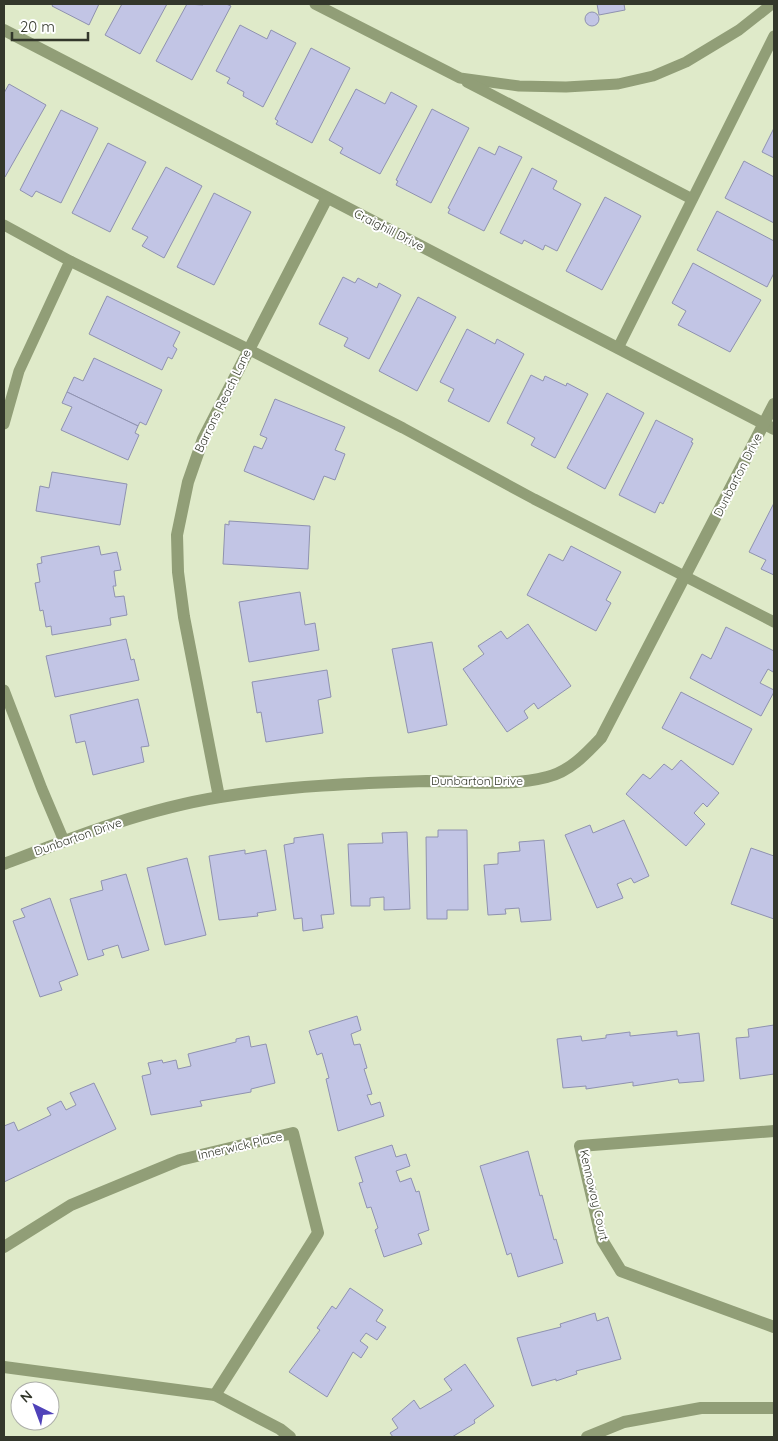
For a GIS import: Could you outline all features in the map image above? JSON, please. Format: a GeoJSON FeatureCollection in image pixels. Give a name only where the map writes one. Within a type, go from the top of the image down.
{"type":"FeatureCollection","features":[{"type":"Feature","properties":{"kind":"street","name":"Craighill Drive"},"geometry":{"type":"LineString","coordinates":[[4,30],[769,427]]}},
{"type":"Feature","properties":{"kind":"street","name":"Barrons Reach Lane"},"geometry":{"type":"LineString","coordinates":[[219,797],[184,617],[178,572],[177,535],[188,482],[203,439],[327,198]]}},
{"type":"Feature","properties":{"kind":"street","name":"Dunbarton Drive"},"geometry":{"type":"LineString","coordinates":[[4,864],[148,812],[219,797],[294,788],[390,782],[521,782],[557,774],[583,757],[601,738],[686,576],[769,427],[774,404]]}},
{"type":"Feature","properties":{"kind":"street","name":"Kennoway Court"},"geometry":{"type":"LineString","coordinates":[[774,1131],[580,1146],[602,1240],[621,1271],[774,1327]]}},
{"type":"Feature","properties":{"kind":"street","name":"Innerwick Place"},"geometry":{"type":"LineString","coordinates":[[4,1247],[71,1206],[180,1160],[293,1133],[318,1233],[215,1396]]}},
{"type":"Feature","properties":{"kind":"street"},"geometry":{"type":"LineString","coordinates":[[4,1367],[215,1396],[280,1429],[290,1437]]}},
{"type":"Feature","properties":{"kind":"street"},"geometry":{"type":"LineString","coordinates":[[587,1437],[624,1422],[701,1408],[774,1408]]}},
{"type":"Feature","properties":{"kind":"lane"},"geometry":{"type":"LineString","coordinates":[[315,4],[692,199]]}},
{"type":"Feature","properties":{"kind":"lane"},"geometry":{"type":"LineString","coordinates":[[460,78],[518,86],[566,87],[618,84],[653,76],[686,62],[739,30],[772,4]]}},
{"type":"Feature","properties":{"kind":"lane"},"geometry":{"type":"LineString","coordinates":[[618,348],[774,36]]}},
{"type":"Feature","properties":{"kind":"lane"},"geometry":{"type":"LineString","coordinates":[[4,225],[70,261],[403,428],[534,499],[774,622]]}},
{"type":"Feature","properties":{"kind":"lane"},"geometry":{"type":"LineString","coordinates":[[4,424],[19,371],[70,261]]}},
{"type":"Feature","properties":{"kind":"lane"},"geometry":{"type":"LineString","coordinates":[[4,690],[38,780],[64,841]]}},
{"type":"Feature","properties":{"kind":"building"},"geometry":{"type":"Polygon","coordinates":[[[53,4],[99,4],[89,25],[52,6],[53,4]]]}},
{"type":"Feature","properties":{"kind":"building"},"geometry":{"type":"Polygon","coordinates":[[[122,4],[167,4],[140,54],[105,35],[122,4]]]}},
{"type":"Feature","properties":{"kind":"building"},"geometry":{"type":"Polygon","coordinates":[[[187,4],[226,4],[231,6],[192,80],[156,61],[187,4]]]}},
{"type":"Feature","properties":{"kind":"building"},"geometry":{"type":"Polygon","coordinates":[[[597,4],[624,4],[625,10],[599,15],[597,4]]]}},
{"type":"Feature","properties":{"kind":"building"},"geometry":{"type":"Polygon","coordinates":[[[589,12],[595,12],[599,19],[595,26],[589,26],[585,22],[585,16],[589,12]]]}},
{"type":"Feature","properties":{"kind":"building"},"geometry":{"type":"Polygon","coordinates":[[[240,25],[267,39],[271,30],[296,43],[263,107],[243,96],[244,92],[227,83],[230,78],[216,71],[240,25]]]}},
{"type":"Feature","properties":{"kind":"building"},"geometry":{"type":"Polygon","coordinates":[[[311,48],[350,68],[312,143],[276,124],[278,121],[275,119],[311,48]]]}},
{"type":"Feature","properties":{"kind":"building"},"geometry":{"type":"Polygon","coordinates":[[[9,84],[46,105],[4,177],[4,93],[9,84]]]}},
{"type":"Feature","properties":{"kind":"building"},"geometry":{"type":"Polygon","coordinates":[[[356,89],[385,104],[391,92],[417,106],[380,174],[340,153],[343,148],[329,140],[356,89]]]}},
{"type":"Feature","properties":{"kind":"building"},"geometry":{"type":"Polygon","coordinates":[[[432,109],[469,128],[431,203],[396,185],[398,181],[396,180],[432,109]]]}},
{"type":"Feature","properties":{"kind":"building"},"geometry":{"type":"Polygon","coordinates":[[[61,110],[98,128],[61,203],[36,191],[32,197],[20,190],[61,110]]]}},
{"type":"Feature","properties":{"kind":"building"},"geometry":{"type":"Polygon","coordinates":[[[774,128],[774,158],[762,152],[774,128]]]}},
{"type":"Feature","properties":{"kind":"building"},"geometry":{"type":"Polygon","coordinates":[[[108,143],[146,162],[110,232],[72,213],[108,143]]]}},
{"type":"Feature","properties":{"kind":"building"},"geometry":{"type":"Polygon","coordinates":[[[499,146],[522,157],[484,231],[448,213],[450,209],[448,208],[479,147],[495,155],[499,146]]]}},
{"type":"Feature","properties":{"kind":"building"},"geometry":{"type":"Polygon","coordinates":[[[744,161],[774,177],[774,223],[725,198],[744,161]]]}},
{"type":"Feature","properties":{"kind":"building"},"geometry":{"type":"Polygon","coordinates":[[[166,167],[202,186],[164,258],[142,246],[148,237],[132,229],[166,167]]]}},
{"type":"Feature","properties":{"kind":"building"},"geometry":{"type":"Polygon","coordinates":[[[532,168],[557,181],[553,189],[581,204],[557,251],[545,245],[543,250],[524,240],[522,244],[500,233],[532,168]]]}},
{"type":"Feature","properties":{"kind":"building"},"geometry":{"type":"Polygon","coordinates":[[[214,193],[251,212],[214,285],[177,267],[214,193]]]}},
{"type":"Feature","properties":{"kind":"building"},"geometry":{"type":"Polygon","coordinates":[[[605,197],[641,216],[602,290],[566,271],[605,197]]]}},
{"type":"Feature","properties":{"kind":"building"},"geometry":{"type":"Polygon","coordinates":[[[717,211],[774,241],[774,273],[767,287],[697,250],[717,211]]]}},
{"type":"Feature","properties":{"kind":"building"},"geometry":{"type":"Polygon","coordinates":[[[693,263],[761,300],[730,352],[678,325],[686,311],[672,303],[693,263]]]}},
{"type":"Feature","properties":{"kind":"building"},"geometry":{"type":"Polygon","coordinates":[[[343,277],[355,283],[358,278],[377,288],[379,283],[401,295],[369,359],[344,346],[348,338],[319,324],[343,277]]]}},
{"type":"Feature","properties":{"kind":"building"},"geometry":{"type":"Polygon","coordinates":[[[107,296],[180,332],[173,346],[177,349],[172,359],[168,357],[162,370],[89,334],[107,296]]]}},
{"type":"Feature","properties":{"kind":"building"},"geometry":{"type":"Polygon","coordinates":[[[418,297],[456,317],[417,391],[379,371],[418,297]]]}},
{"type":"Feature","properties":{"kind":"building"},"geometry":{"type":"Polygon","coordinates":[[[467,329],[495,344],[497,339],[524,354],[489,422],[448,401],[454,389],[440,382],[467,329]]]}},
{"type":"Feature","properties":{"kind":"building"},"geometry":{"type":"Polygon","coordinates":[[[94,358],[162,390],[146,425],[140,422],[138,426],[67,392],[74,377],[83,381],[94,358]]]}},
{"type":"Feature","properties":{"kind":"building"},"geometry":{"type":"Polygon","coordinates":[[[531,375],[543,381],[545,376],[566,386],[567,383],[588,394],[555,458],[531,445],[535,438],[507,423],[531,375]]]}},
{"type":"Feature","properties":{"kind":"building"},"geometry":{"type":"Polygon","coordinates":[[[67,392],[138,426],[135,433],[139,435],[128,460],[61,430],[72,407],[62,403],[67,392]]]}},
{"type":"Feature","properties":{"kind":"building"},"geometry":{"type":"Polygon","coordinates":[[[607,393],[644,413],[605,489],[567,468],[607,393]]]}},
{"type":"Feature","properties":{"kind":"building"},"geometry":{"type":"Polygon","coordinates":[[[275,399],[345,427],[335,450],[345,454],[335,480],[324,476],[314,500],[244,471],[254,446],[262,449],[267,438],[260,435],[275,399]]]}},
{"type":"Feature","properties":{"kind":"building"},"geometry":{"type":"Polygon","coordinates":[[[656,420],[693,439],[691,442],[693,443],[663,504],[660,502],[655,513],[619,495],[656,420]]]}},
{"type":"Feature","properties":{"kind":"building"},"geometry":{"type":"Polygon","coordinates":[[[52,472],[127,484],[120,525],[36,511],[40,486],[49,488],[52,472]]]}},
{"type":"Feature","properties":{"kind":"building"},"geometry":{"type":"Polygon","coordinates":[[[774,503],[774,575],[761,569],[766,560],[749,552],[774,503]]]}},
{"type":"Feature","properties":{"kind":"building"},"geometry":{"type":"Polygon","coordinates":[[[229,521],[310,526],[308,569],[223,564],[225,524],[229,525],[229,521]]]}},
{"type":"Feature","properties":{"kind":"building"},"geometry":{"type":"Polygon","coordinates":[[[99,546],[101,555],[117,552],[121,570],[114,571],[116,586],[113,586],[115,597],[124,596],[127,615],[110,618],[111,625],[52,635],[51,626],[46,627],[43,610],[40,611],[35,583],[40,582],[37,564],[42,563],[41,557],[99,546]]]}},
{"type":"Feature","properties":{"kind":"building"},"geometry":{"type":"Polygon","coordinates":[[[571,546],[621,572],[606,600],[611,603],[596,631],[527,595],[549,554],[563,561],[571,546]]]}},
{"type":"Feature","properties":{"kind":"building"},"geometry":{"type":"Polygon","coordinates":[[[300,592],[305,625],[315,623],[319,650],[249,662],[239,602],[300,592]]]}},
{"type":"Feature","properties":{"kind":"building"},"geometry":{"type":"Polygon","coordinates":[[[528,624],[571,686],[538,709],[534,703],[524,711],[528,718],[507,732],[463,669],[484,654],[478,646],[501,631],[507,639],[528,624]]]}},
{"type":"Feature","properties":{"kind":"building"},"geometry":{"type":"Polygon","coordinates":[[[726,627],[774,651],[773,672],[768,669],[760,683],[774,690],[774,692],[761,716],[690,678],[702,654],[711,659],[726,627]]]}},
{"type":"Feature","properties":{"kind":"building"},"geometry":{"type":"Polygon","coordinates":[[[126,639],[131,660],[134,659],[139,680],[55,697],[46,656],[126,639]]]}},
{"type":"Feature","properties":{"kind":"building"},"geometry":{"type":"Polygon","coordinates":[[[432,642],[447,725],[408,733],[392,649],[432,642]]]}},
{"type":"Feature","properties":{"kind":"building"},"geometry":{"type":"Polygon","coordinates":[[[327,670],[331,697],[318,700],[323,733],[266,742],[261,712],[257,713],[252,682],[327,670]]]}},
{"type":"Feature","properties":{"kind":"building"},"geometry":{"type":"Polygon","coordinates":[[[681,692],[752,729],[733,765],[662,728],[681,692]]]}},
{"type":"Feature","properties":{"kind":"building"},"geometry":{"type":"Polygon","coordinates":[[[138,699],[149,746],[141,747],[144,762],[93,775],[85,741],[76,743],[70,715],[138,699]]]}},
{"type":"Feature","properties":{"kind":"building"},"geometry":{"type":"Polygon","coordinates":[[[681,760],[719,793],[707,807],[703,803],[694,813],[705,824],[686,846],[626,794],[643,774],[650,779],[664,764],[672,770],[681,760]]]}},
{"type":"Feature","properties":{"kind":"building"},"geometry":{"type":"Polygon","coordinates":[[[624,820],[649,876],[634,883],[631,878],[617,884],[623,898],[597,908],[565,835],[590,825],[593,833],[624,820]]]}},
{"type":"Feature","properties":{"kind":"building"},"geometry":{"type":"Polygon","coordinates":[[[438,830],[467,830],[468,910],[447,910],[447,919],[427,919],[426,837],[438,837],[438,830]]]}},
{"type":"Feature","properties":{"kind":"building"},"geometry":{"type":"Polygon","coordinates":[[[407,832],[410,909],[384,910],[384,897],[370,898],[370,906],[351,906],[348,844],[383,843],[382,833],[407,832]]]}},
{"type":"Feature","properties":{"kind":"building"},"geometry":{"type":"Polygon","coordinates":[[[323,834],[334,914],[321,915],[323,928],[303,931],[302,918],[294,919],[284,845],[294,843],[294,838],[323,834]]]}},
{"type":"Feature","properties":{"kind":"building"},"geometry":{"type":"Polygon","coordinates":[[[544,840],[551,920],[521,922],[519,908],[505,909],[506,914],[488,915],[484,865],[498,864],[498,853],[520,851],[519,842],[544,840]]]}},
{"type":"Feature","properties":{"kind":"building"},"geometry":{"type":"Polygon","coordinates":[[[751,848],[774,856],[774,919],[731,904],[751,848]]]}},
{"type":"Feature","properties":{"kind":"building"},"geometry":{"type":"Polygon","coordinates":[[[245,850],[245,854],[266,850],[276,910],[257,913],[258,916],[219,920],[209,856],[245,850]]]}},
{"type":"Feature","properties":{"kind":"building"},"geometry":{"type":"Polygon","coordinates":[[[187,858],[206,935],[165,945],[147,868],[187,858]]]}},
{"type":"Feature","properties":{"kind":"building"},"geometry":{"type":"Polygon","coordinates":[[[126,874],[149,950],[122,958],[118,945],[102,950],[104,955],[88,960],[70,899],[103,890],[101,881],[126,874]]]}},
{"type":"Feature","properties":{"kind":"building"},"geometry":{"type":"Polygon","coordinates":[[[50,898],[78,975],[59,982],[62,990],[40,997],[13,921],[25,917],[21,909],[50,898]]]}},
{"type":"Feature","properties":{"kind":"building"},"geometry":{"type":"Polygon","coordinates":[[[357,1016],[361,1030],[351,1034],[354,1045],[360,1044],[367,1068],[364,1069],[372,1094],[367,1095],[371,1105],[380,1102],[384,1116],[338,1131],[326,1079],[329,1078],[322,1053],[317,1055],[309,1031],[357,1016]]]}},
{"type":"Feature","properties":{"kind":"building"},"geometry":{"type":"Polygon","coordinates":[[[774,1025],[774,1074],[740,1079],[736,1038],[749,1037],[748,1029],[774,1025]]]}},
{"type":"Feature","properties":{"kind":"building"},"geometry":{"type":"Polygon","coordinates":[[[677,1031],[677,1036],[699,1033],[704,1081],[679,1083],[678,1079],[633,1086],[633,1082],[586,1089],[586,1086],[563,1088],[557,1039],[581,1036],[582,1041],[630,1032],[630,1036],[677,1031]]]}},
{"type":"Feature","properties":{"kind":"building"},"geometry":{"type":"Polygon","coordinates":[[[249,1036],[251,1047],[266,1044],[275,1083],[251,1089],[251,1092],[200,1101],[202,1106],[151,1115],[142,1076],[151,1074],[148,1063],[162,1060],[163,1063],[176,1060],[178,1069],[191,1066],[188,1054],[236,1042],[236,1039],[249,1036]]]}},
{"type":"Feature","properties":{"kind":"building"},"geometry":{"type":"Polygon","coordinates":[[[94,1083],[116,1129],[4,1182],[4,1126],[14,1122],[18,1131],[51,1115],[47,1108],[61,1101],[66,1110],[76,1105],[70,1093],[94,1083]]]}},
{"type":"Feature","properties":{"kind":"building"},"geometry":{"type":"Polygon","coordinates":[[[392,1145],[396,1157],[406,1154],[410,1166],[396,1171],[400,1182],[411,1178],[416,1192],[419,1191],[429,1230],[418,1234],[422,1244],[384,1257],[375,1230],[378,1228],[371,1207],[367,1208],[359,1183],[363,1182],[355,1157],[392,1145]]]}},
{"type":"Feature","properties":{"kind":"building"},"geometry":{"type":"Polygon","coordinates":[[[528,1151],[540,1196],[542,1195],[554,1240],[556,1239],[563,1263],[518,1277],[511,1253],[507,1255],[480,1166],[528,1151]]]}},
{"type":"Feature","properties":{"kind":"building"},"geometry":{"type":"Polygon","coordinates":[[[350,1288],[383,1310],[376,1321],[386,1327],[377,1340],[366,1333],[360,1341],[368,1347],[361,1358],[353,1352],[327,1397],[289,1372],[320,1330],[317,1328],[332,1306],[336,1309],[350,1288]]]}},
{"type":"Feature","properties":{"kind":"building"},"geometry":{"type":"Polygon","coordinates":[[[595,1313],[597,1321],[608,1317],[621,1359],[576,1371],[577,1374],[556,1381],[556,1379],[532,1386],[517,1338],[561,1327],[560,1324],[595,1313]]]}},
{"type":"Feature","properties":{"kind":"building"},"geometry":{"type":"Polygon","coordinates":[[[465,1364],[494,1406],[474,1420],[475,1423],[452,1437],[393,1437],[390,1433],[398,1428],[392,1419],[414,1400],[420,1409],[452,1390],[444,1379],[465,1364]]]}}]}
